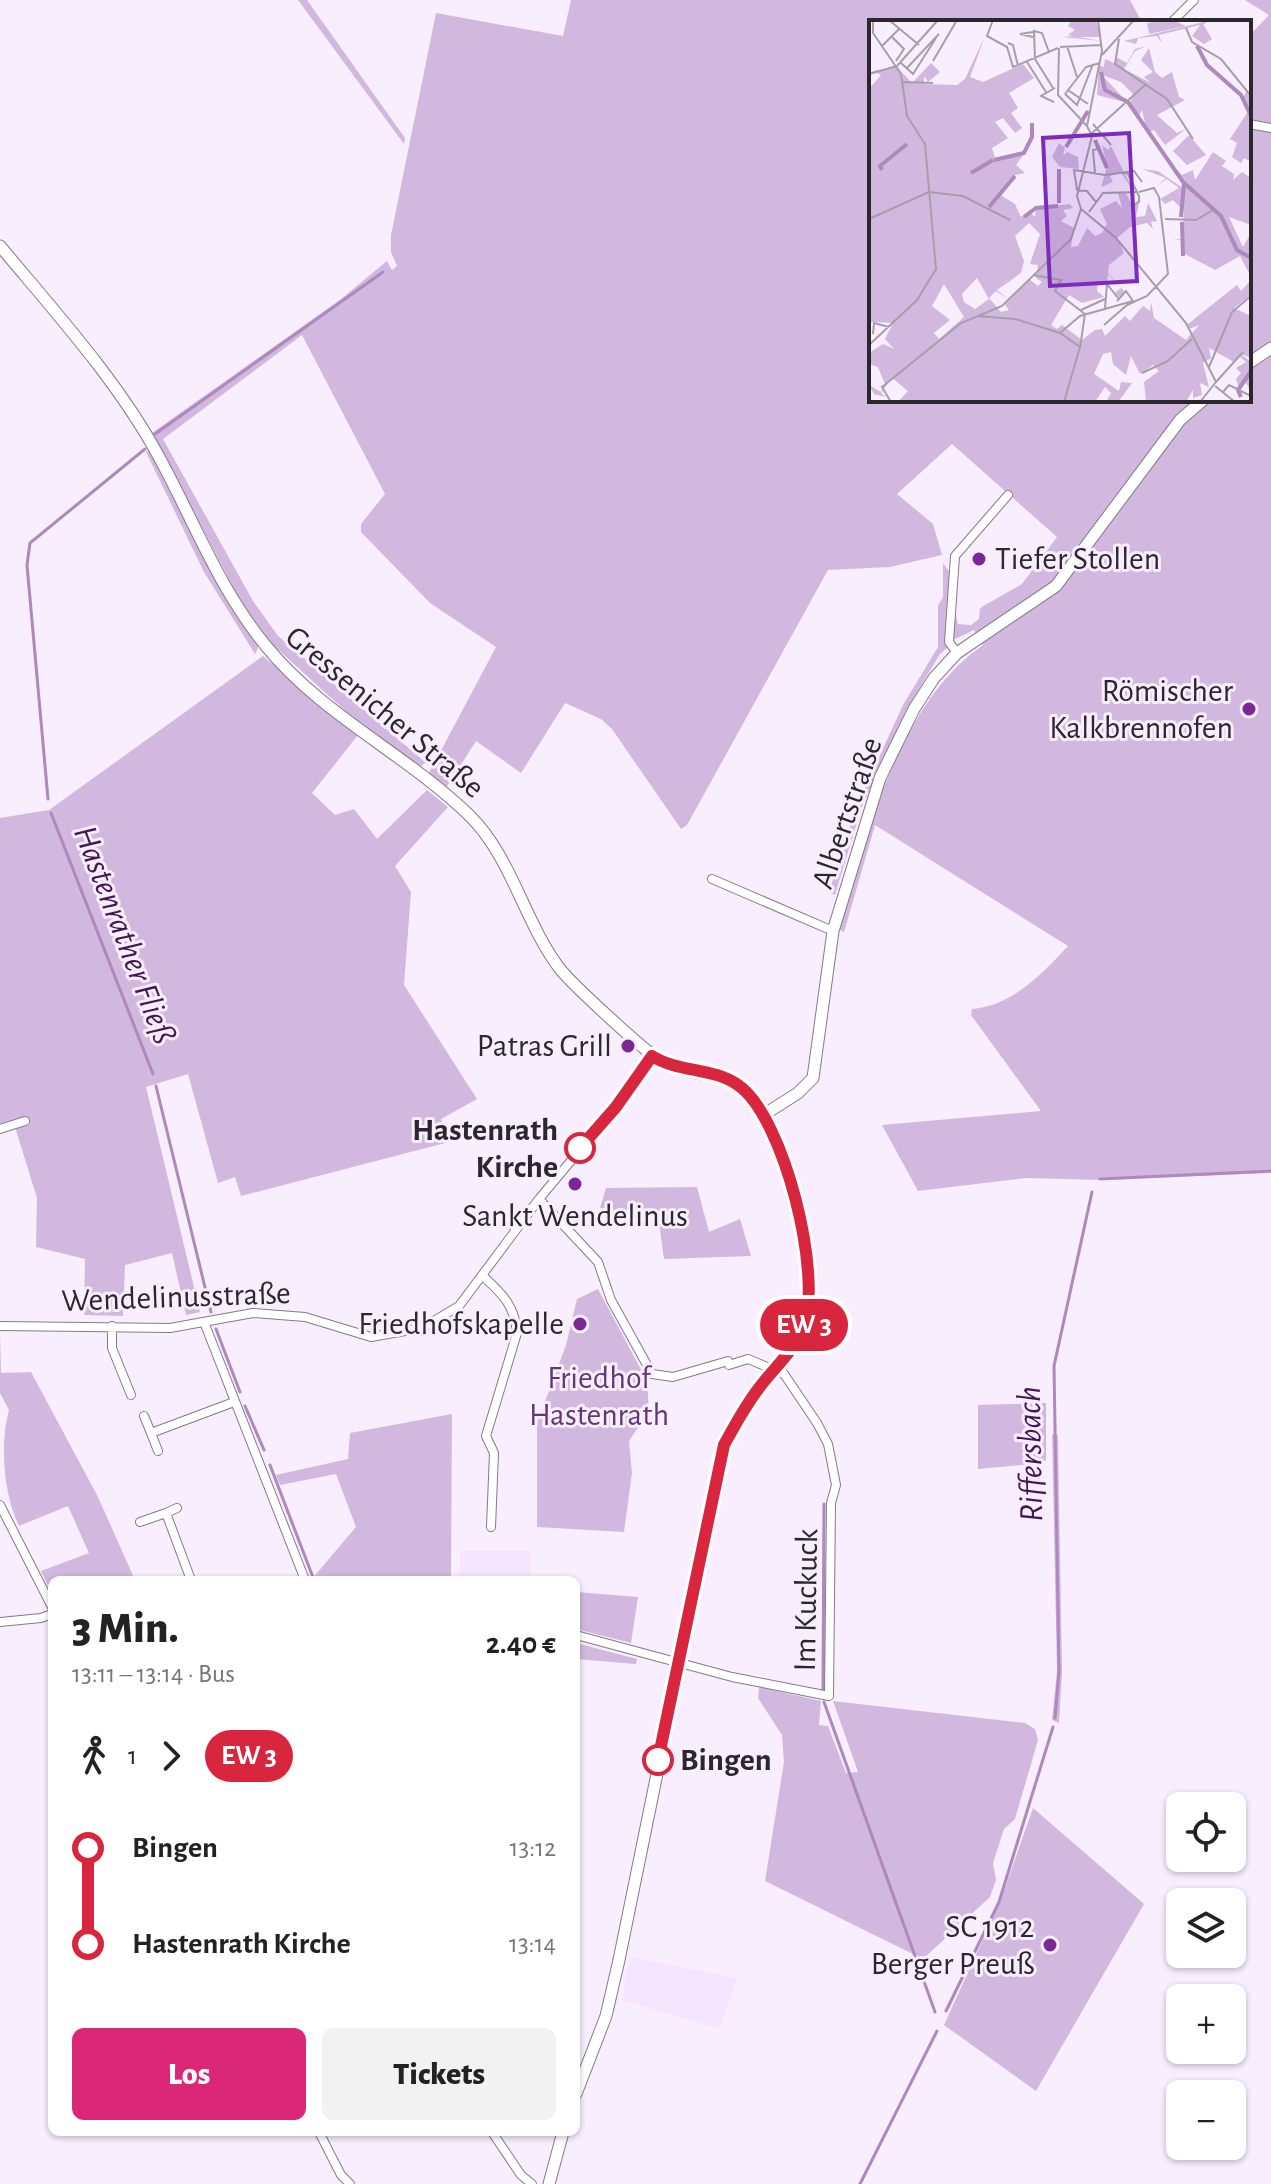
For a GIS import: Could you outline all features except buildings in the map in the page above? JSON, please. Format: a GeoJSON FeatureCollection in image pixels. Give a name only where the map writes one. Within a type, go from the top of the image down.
{"type":"FeatureCollection","features":[{"type":"Feature","properties":{"kind":"main road","name":"Gressenicher Straße"},"geometry":{"type":"LineString","coordinates":[[0,246],[88,355],[145,434],[238,610],[268,649],[352,725],[470,816],[500,857],[560,969],[652,1056],[670,1066],[721,1076],[738,1084],[765,1114]]}},
{"type":"Feature","properties":{"kind":"main road"},"geometry":{"type":"LineString","coordinates":[[1251,362],[1271,348]]}},
{"type":"Feature","properties":{"kind":"main road","name":"Albertstraße"},"geometry":{"type":"LineString","coordinates":[[765,1114],[813,1078],[833,931],[880,778],[914,709],[934,678],[957,653],[1056,586],[1180,420],[1201,402]]}},
{"type":"Feature","properties":{"kind":"main road"},"geometry":{"type":"LineString","coordinates":[[580,2083],[609,2002],[724,1445],[741,1412],[803,1329],[809,1304],[796,1201],[765,1114]]}},
{"type":"Feature","properties":{"kind":"main road"},"geometry":{"type":"LineString","coordinates":[[549,2184],[562,2136]]}},
{"type":"Feature","properties":{"kind":"street"},"geometry":{"type":"LineString","coordinates":[[1174,20],[1194,0]]}},
{"type":"Feature","properties":{"kind":"street"},"geometry":{"type":"LineString","coordinates":[[1251,124],[1271,128]]}},
{"type":"Feature","properties":{"kind":"street"},"geometry":{"type":"LineString","coordinates":[[957,653],[949,642],[955,556],[1008,495]]}},
{"type":"Feature","properties":{"kind":"street","name":"Albertstraße"},"geometry":{"type":"LineString","coordinates":[[712,879],[833,931]]}},
{"type":"Feature","properties":{"kind":"street","name":"Wendelinusstraße"},"geometry":{"type":"LineString","coordinates":[[0,1326],[170,1328],[253,1313],[305,1317],[364,1335],[384,1337],[443,1319],[459,1306],[483,1276],[539,1199],[616,1107],[652,1056]]}},
{"type":"Feature","properties":{"kind":"street"},"geometry":{"type":"LineString","coordinates":[[0,1129],[25,1121]]}},
{"type":"Feature","properties":{"kind":"street"},"geometry":{"type":"LineString","coordinates":[[539,1199],[598,1262],[611,1300],[652,1374],[673,1377],[728,1361],[729,1365],[748,1359],[775,1369]]}},
{"type":"Feature","properties":{"kind":"street"},"geometry":{"type":"LineString","coordinates":[[483,1276],[507,1297],[516,1315],[517,1333],[486,1436],[494,1453],[491,1527]]}},
{"type":"Feature","properties":{"kind":"street"},"geometry":{"type":"LineString","coordinates":[[204,1322],[303,1576]]}},
{"type":"Feature","properties":{"kind":"street"},"geometry":{"type":"LineString","coordinates":[[112,1326],[112,1348],[131,1395]]}},
{"type":"Feature","properties":{"kind":"street","name":"Im Kuckuck"},"geometry":{"type":"LineString","coordinates":[[677,1663],[829,1696],[831,1503],[836,1485],[828,1444],[817,1423],[792,1382],[775,1369]]}},
{"type":"Feature","properties":{"kind":"street"},"geometry":{"type":"LineString","coordinates":[[151,1433],[234,1402]]}},
{"type":"Feature","properties":{"kind":"street"},"geometry":{"type":"LineString","coordinates":[[144,1416],[158,1451]]}},
{"type":"Feature","properties":{"kind":"street"},"geometry":{"type":"LineString","coordinates":[[0,1505],[48,1599]]}},
{"type":"Feature","properties":{"kind":"street"},"geometry":{"type":"LineString","coordinates":[[140,1522],[177,1508]]}},
{"type":"Feature","properties":{"kind":"street"},"geometry":{"type":"LineString","coordinates":[[166,1513],[190,1576]]}},
{"type":"Feature","properties":{"kind":"street"},"geometry":{"type":"LineString","coordinates":[[0,1622],[48,1615]]}},
{"type":"Feature","properties":{"kind":"street"},"geometry":{"type":"LineString","coordinates":[[580,1636],[677,1663]]}},
{"type":"Feature","properties":{"kind":"street"},"geometry":{"type":"LineString","coordinates":[[321,2136],[341,2175],[350,2184]]}},
{"type":"Feature","properties":{"kind":"street"},"geometry":{"type":"LineString","coordinates":[[495,2136],[532,2184]]}},
{"type":"Feature","properties":{"kind":"shaded area"},"geometry":{"type":"Polygon","coordinates":[[[460,1551],[531,1551],[531,1576],[460,1576],[460,1551]]]}},
{"type":"Feature","properties":{"kind":"shaded area"},"geometry":{"type":"Polygon","coordinates":[[[630,1957],[737,1978],[720,2029],[622,2000],[630,1957]]]}},
{"type":"Feature","properties":{"kind":"green space"},"geometry":{"type":"Polygon","coordinates":[[[298,0],[307,0],[405,138],[404,144],[298,0]]]}},
{"type":"Feature","properties":{"kind":"green space"},"geometry":{"type":"Polygon","coordinates":[[[571,0],[1130,0],[1141,20],[869,20],[869,402],[1251,402],[1251,127],[1271,131],[1271,1173],[1101,1180],[1026,1178],[918,1191],[882,1125],[1041,1111],[971,1015],[972,1009],[1000,1002],[1025,987],[1068,946],[875,825],[844,932],[840,930],[874,814],[908,735],[929,700],[954,670],[983,645],[974,630],[953,640],[953,604],[958,624],[971,625],[979,619],[980,608],[1022,584],[1057,537],[952,444],[897,494],[933,524],[942,555],[890,567],[828,570],[687,825],[681,829],[612,729],[601,719],[565,703],[521,773],[476,741],[446,788],[428,775],[496,647],[430,603],[361,532],[361,524],[385,494],[302,335],[163,439],[253,601],[278,636],[426,763],[417,768],[363,727],[272,644],[243,606],[152,433],[341,299],[387,261],[392,270],[397,266],[391,252],[391,235],[436,13],[563,36],[571,0]]]}},
{"type":"Feature","properties":{"kind":"green space"},"geometry":{"type":"Polygon","coordinates":[[[1245,0],[1271,0],[1271,125],[1251,122],[1251,34],[1269,15],[1245,0]]]}},
{"type":"Feature","properties":{"kind":"green space"},"geometry":{"type":"Polygon","coordinates":[[[149,450],[210,570],[259,646],[255,654],[204,572],[146,452],[149,450]]]}},
{"type":"Feature","properties":{"kind":"green space"},"geometry":{"type":"Polygon","coordinates":[[[943,563],[950,573],[947,648],[940,654],[908,707],[862,806],[835,895],[829,892],[857,805],[903,705],[938,647],[938,606],[943,597],[943,563]]]}},
{"type":"Feature","properties":{"kind":"green space"},"geometry":{"type":"Polygon","coordinates":[[[263,656],[358,735],[312,793],[335,815],[354,809],[377,839],[427,790],[448,807],[395,866],[411,892],[404,985],[477,1099],[441,1119],[449,1142],[241,1196],[235,1177],[218,1183],[188,1074],[146,1087],[200,1312],[186,1315],[172,1253],[125,1265],[123,1316],[84,1315],[85,1259],[36,1247],[37,1198],[15,1127],[0,1126],[0,818],[49,810],[263,656]]]}},
{"type":"Feature","properties":{"kind":"green space"},"geometry":{"type":"Polygon","coordinates":[[[697,1187],[709,1232],[740,1219],[751,1256],[664,1259],[658,1216],[600,1208],[606,1188],[697,1187]]]}},
{"type":"Feature","properties":{"kind":"green space","name":"Friedhof Hastenrath"},"geometry":{"type":"Polygon","coordinates":[[[598,1289],[647,1381],[649,1411],[629,1441],[632,1473],[624,1532],[537,1527],[537,1423],[566,1345],[577,1299],[598,1289]]]}},
{"type":"Feature","properties":{"kind":"green space"},"geometry":{"type":"Polygon","coordinates":[[[0,1332],[1,1373],[31,1372],[98,1497],[133,1576],[48,1576],[48,1586],[41,1571],[89,1553],[68,1506],[19,1526],[6,1483],[5,1437],[9,1410],[0,1393],[0,1332]]]}},
{"type":"Feature","properties":{"kind":"green space"},"geometry":{"type":"Polygon","coordinates":[[[1046,1403],[1046,1460],[1042,1463],[978,1469],[978,1405],[1046,1403]]]}},
{"type":"Feature","properties":{"kind":"green space"},"geometry":{"type":"Polygon","coordinates":[[[452,1414],[451,1576],[314,1576],[356,1527],[336,1474],[280,1485],[276,1475],[348,1459],[350,1433],[452,1414]]]}},
{"type":"Feature","properties":{"kind":"green space"},"geometry":{"type":"Polygon","coordinates":[[[1052,1434],[1058,1435],[1062,1671],[1059,1723],[1052,1720],[1057,1671],[1052,1434]]]}},
{"type":"Feature","properties":{"kind":"green space"},"geometry":{"type":"Polygon","coordinates":[[[580,1592],[638,1597],[631,1643],[580,1630],[580,1592]]]}},
{"type":"Feature","properties":{"kind":"green space"},"geometry":{"type":"Polygon","coordinates":[[[580,1644],[637,1659],[636,1664],[580,1659],[580,1644]]]}},
{"type":"Feature","properties":{"kind":"green space"},"geometry":{"type":"Polygon","coordinates":[[[759,1687],[821,1701],[819,1725],[828,1726],[846,1773],[858,1772],[833,1701],[1025,1723],[1035,1729],[1038,1740],[1015,1819],[1004,1829],[993,1863],[996,1880],[990,1897],[923,1959],[765,1881],[784,1762],[782,1735],[758,1698],[759,1687]]]}},
{"type":"Feature","properties":{"kind":"green space","name":"SC 1912 Berger Preuß"},"geometry":{"type":"Polygon","coordinates":[[[1033,1808],[1144,1904],[1036,2091],[944,2025],[1000,1902],[1033,1808]]]}},
{"type":"Feature","properties":{"kind":"waterway","name":"Hastenrather Fließ"},"geometry":{"type":"LineString","coordinates":[[155,434],[383,272]]}},
{"type":"Feature","properties":{"kind":"waterway","name":"Hastenrather Fließ"},"geometry":{"type":"LineString","coordinates":[[48,799],[27,565],[30,543],[145,449]]}},
{"type":"Feature","properties":{"kind":"waterway","name":"Hastenrather Fließ"},"geometry":{"type":"LineString","coordinates":[[51,813],[153,1074]]}},
{"type":"Feature","properties":{"kind":"waterway","name":"Hastenrather Fließ"},"geometry":{"type":"LineString","coordinates":[[156,1086],[211,1312]]}},
{"type":"Feature","properties":{"kind":"waterway","name":"Riffersbach"},"geometry":{"type":"LineString","coordinates":[[1100,1179],[1271,1171]]}},
{"type":"Feature","properties":{"kind":"waterway","name":"Riffersbach"},"geometry":{"type":"LineString","coordinates":[[1055,1718],[1059,1672],[1054,1366],[1092,1192]]}},
{"type":"Feature","properties":{"kind":"waterway","name":"Hastenrather Fließ"},"geometry":{"type":"LineString","coordinates":[[216,1329],[240,1392]]}},
{"type":"Feature","properties":{"kind":"waterway","name":"Hastenrather Fließ"},"geometry":{"type":"LineString","coordinates":[[245,1406],[264,1450]]}},
{"type":"Feature","properties":{"kind":"waterway","name":"Hastenrather Fließ"},"geometry":{"type":"LineString","coordinates":[[270,1465],[312,1576]]}},
{"type":"Feature","properties":{"kind":"waterway"},"geometry":{"type":"LineString","coordinates":[[823,1690],[824,1504]]}},
{"type":"Feature","properties":{"kind":"waterway"},"geometry":{"type":"LineString","coordinates":[[824,1702],[935,2012]]}},
{"type":"Feature","properties":{"kind":"waterway","name":"Riffersbach"},"geometry":{"type":"LineString","coordinates":[[946,2011],[999,1902],[1053,1727]]}},
{"type":"Feature","properties":{"kind":"waterway","name":"Riffersbach"},"geometry":{"type":"LineString","coordinates":[[860,2184],[937,2031]]}},
{"type":"Feature","properties":{"kind":"bus line"},"geometry":{"type":"LineString","coordinates":[[580,1148],[616,1107],[652,1056],[670,1066],[710,1073],[738,1084],[765,1114],[787,1171],[796,1201],[806,1268],[809,1304],[803,1329],[793,1347],[741,1412],[724,1445],[658,1760]]}},
{"type":"Feature","properties":{"kind":"place","name":"Tiefer Stollen"},"geometry":{"type":"Point","coordinates":[979,559]}},
{"type":"Feature","properties":{"kind":"place","name":"Römischer Kalkbrennofen"},"geometry":{"type":"Point","coordinates":[1249,709]}},
{"type":"Feature","properties":{"kind":"place","name":"Patras Grill"},"geometry":{"type":"Point","coordinates":[628,1046]}},
{"type":"Feature","properties":{"kind":"place","name":"Hastenrath Kirche"},"geometry":{"type":"Point","coordinates":[580,1148]}},
{"type":"Feature","properties":{"kind":"place","name":"Sankt Wendelinus"},"geometry":{"type":"Point","coordinates":[575,1184]}},
{"type":"Feature","properties":{"kind":"place","name":"Friedhofskapelle"},"geometry":{"type":"Point","coordinates":[580,1324]}},
{"type":"Feature","properties":{"kind":"place","name":"Bingen"},"geometry":{"type":"Point","coordinates":[658,1760]}},
{"type":"Feature","properties":{"kind":"place","name":"SC 1912 Berger Preuß"},"geometry":{"type":"Point","coordinates":[1050,1945]}}]}
